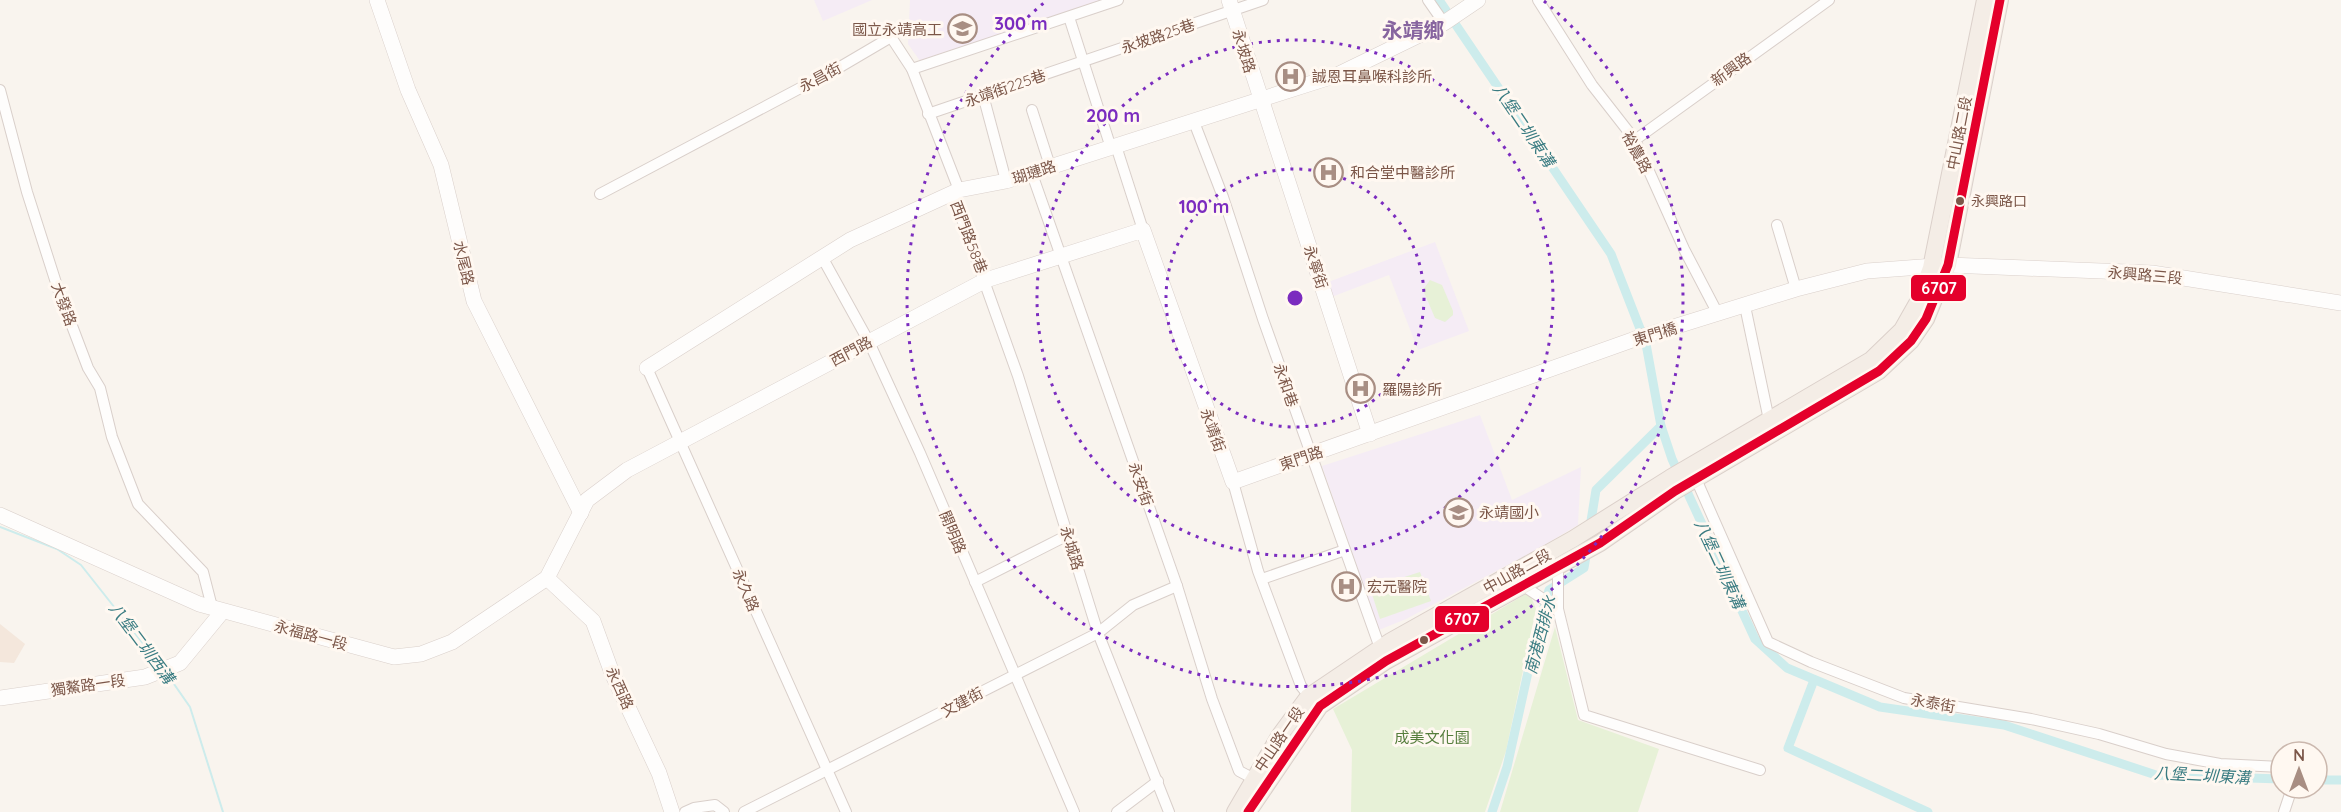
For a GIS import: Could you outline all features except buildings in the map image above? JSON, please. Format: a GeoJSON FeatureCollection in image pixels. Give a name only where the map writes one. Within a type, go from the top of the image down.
{"type":"FeatureCollection","features":[{"type":"Feature","properties":{"kind":"main road","name":"中山路二段"},"geometry":{"type":"LineString","coordinates":[[1693,472],[1769,420],[1871,360],[1902,330],[1939,267],[1984,0]]}},
{"type":"Feature","properties":{"kind":"main road","name":"中山路二段"},"geometry":{"type":"LineString","coordinates":[[1693,472],[1879,371],[1911,342],[1926,319],[2000,0]]}},
{"type":"Feature","properties":{"kind":"main road"},"geometry":{"type":"LineString","coordinates":[[1673,484],[1693,472]]}},
{"type":"Feature","properties":{"kind":"main road","name":"中山路二段"},"geometry":{"type":"LineString","coordinates":[[1314,702],[1380,648],[1673,484]]}},
{"type":"Feature","properties":{"kind":"main road","name":"中山路二段"},"geometry":{"type":"LineString","coordinates":[[1314,702],[1600,543],[1673,484]]}},
{"type":"Feature","properties":{"kind":"main road","name":"中山路一段"},"geometry":{"type":"LineString","coordinates":[[1248,812],[1258,781],[1280,735],[1314,702]]}},
{"type":"Feature","properties":{"kind":"main road","name":"中山路一段"},"geometry":{"type":"LineString","coordinates":[[1235,812],[1258,781]]}},
{"type":"Feature","properties":{"kind":"street","name":"水尾路"},"geometry":{"type":"LineString","coordinates":[[377,0],[408,90],[441,165],[474,301],[581,513]]}},
{"type":"Feature","properties":{"kind":"street"},"geometry":{"type":"LineString","coordinates":[[912,69],[1118,0]]}},
{"type":"Feature","properties":{"kind":"street","name":"永坡路25巷"},"geometry":{"type":"LineString","coordinates":[[1083,61],[1230,5],[1263,0]]}},
{"type":"Feature","properties":{"kind":"street"},"geometry":{"type":"LineString","coordinates":[[1428,0],[1445,23]]}},
{"type":"Feature","properties":{"kind":"street","name":"瑚璉路"},"geometry":{"type":"LineString","coordinates":[[647,368],[850,240],[956,192],[1006,181],[1337,75],[1445,23],[1478,0]]}},
{"type":"Feature","properties":{"kind":"street","name":"裕農路"},"geometry":{"type":"LineString","coordinates":[[1538,0],[1592,85],[1635,140],[1684,249],[1718,314]]}},
{"type":"Feature","properties":{"kind":"street","name":"新興路"},"geometry":{"type":"LineString","coordinates":[[1635,140],[1829,0]]}},
{"type":"Feature","properties":{"kind":"street","name":"永坡路"},"geometry":{"type":"LineString","coordinates":[[1230,5],[1260,101]]}},
{"type":"Feature","properties":{"kind":"street","name":"永靖街"},"geometry":{"type":"LineString","coordinates":[[1069,17],[1233,482],[1262,579],[1301,686],[1314,702]]}},
{"type":"Feature","properties":{"kind":"street","name":"永昌街"},"geometry":{"type":"LineString","coordinates":[[600,194],[891,37],[912,69],[956,192]]}},
{"type":"Feature","properties":{"kind":"street","name":"永靖街225巷"},"geometry":{"type":"LineString","coordinates":[[927,114],[1083,61]]}},
{"type":"Feature","properties":{"kind":"street","name":"大發路"},"geometry":{"type":"LineString","coordinates":[[0,90],[27,192],[58,289],[88,368],[100,388],[112,437],[138,504],[203,572],[217,610]]}},
{"type":"Feature","properties":{"kind":"street"},"geometry":{"type":"LineString","coordinates":[[983,95],[1006,181]]}},
{"type":"Feature","properties":{"kind":"street","name":"永寧街"},"geometry":{"type":"LineString","coordinates":[[1260,101],[1370,434]]}},
{"type":"Feature","properties":{"kind":"street"},"geometry":{"type":"LineString","coordinates":[[1032,110],[1050,166]]}},
{"type":"Feature","properties":{"kind":"street","name":"永和巷"},"geometry":{"type":"LineString","coordinates":[[1194,122],[1223,197],[1380,648]]}},
{"type":"Feature","properties":{"kind":"street","name":"永安街"},"geometry":{"type":"LineString","coordinates":[[1032,171],[1177,586],[1212,699],[1239,771],[1258,781]]}},
{"type":"Feature","properties":{"kind":"street","name":"西門路58巷"},"geometry":{"type":"LineString","coordinates":[[956,192],[986,280]]}},
{"type":"Feature","properties":{"kind":"street"},"geometry":{"type":"LineString","coordinates":[[1778,225],[1796,289]]}},
{"type":"Feature","properties":{"kind":"street","name":"西門路"},"geometry":{"type":"LineString","coordinates":[[581,513],[588,500],[627,470],[986,280],[1143,230]]}},
{"type":"Feature","properties":{"kind":"street","name":"開明路"},"geometry":{"type":"LineString","coordinates":[[822,257],[869,342],[1016,674],[1074,812]]}},
{"type":"Feature","properties":{"kind":"street","name":"東門橋"},"geometry":{"type":"LineString","coordinates":[[1370,434],[1635,339],[1796,289],[1867,271],[1939,267]]}},
{"type":"Feature","properties":{"kind":"street","name":"永興路三段"},"geometry":{"type":"LineString","coordinates":[[1939,267],[2152,273],[2341,303]]}},
{"type":"Feature","properties":{"kind":"street","name":"永城路"},"geometry":{"type":"LineString","coordinates":[[986,280],[1098,633],[1169,812]]}},
{"type":"Feature","properties":{"kind":"street"},"geometry":{"type":"LineString","coordinates":[[1744,306],[1769,420]]}},
{"type":"Feature","properties":{"kind":"street","name":"永久路"},"geometry":{"type":"LineString","coordinates":[[647,368],[846,812]]}},
{"type":"Feature","properties":{"kind":"street","name":"東門路"},"geometry":{"type":"LineString","coordinates":[[1233,482],[1370,434]]}},
{"type":"Feature","properties":{"kind":"street","name":"永泰街"},"geometry":{"type":"LineString","coordinates":[[1693,472],[1768,642],[1811,662],[1904,698],[2031,719],[2099,734],[2166,754],[2220,764],[2269,766]]}},
{"type":"Feature","properties":{"kind":"street","name":"永福路一段"},"geometry":{"type":"LineString","coordinates":[[0,515],[217,610],[394,657],[422,654],[453,642],[547,578],[581,513]]}},
{"type":"Feature","properties":{"kind":"street"},"geometry":{"type":"LineString","coordinates":[[975,582],[1068,536]]}},
{"type":"Feature","properties":{"kind":"street"},"geometry":{"type":"LineString","coordinates":[[1262,579],[1345,550]]}},
{"type":"Feature","properties":{"kind":"street"},"geometry":{"type":"LineString","coordinates":[[1558,566],[1558,609],[1584,715],[1760,770]]}},
{"type":"Feature","properties":{"kind":"street","name":"永西路"},"geometry":{"type":"LineString","coordinates":[[547,578],[593,621],[612,673],[658,773],[672,812]]}},
{"type":"Feature","properties":{"kind":"street"},"geometry":{"type":"LineString","coordinates":[[1522,585],[1558,609]]}},
{"type":"Feature","properties":{"kind":"street","name":"文建街"},"geometry":{"type":"LineString","coordinates":[[744,812],[828,772],[1098,633],[1133,605],[1177,586]]}},
{"type":"Feature","properties":{"kind":"street","name":"獨鰲路一段"},"geometry":{"type":"LineString","coordinates":[[0,698],[145,677],[180,663],[217,610]]}},
{"type":"Feature","properties":{"kind":"street"},"geometry":{"type":"LineString","coordinates":[[1117,812],[1158,781]]}},
{"type":"Feature","properties":{"kind":"street"},"geometry":{"type":"LineString","coordinates":[[685,812],[694,808],[715,805],[724,812]]}},
{"type":"Feature","properties":{"kind":"shaded area","name":"國立永靖高工"},"geometry":{"type":"Polygon","coordinates":[[[814,0],[872,0],[823,21],[814,0]]]}},
{"type":"Feature","properties":{"kind":"shaded area","name":"國立永靖高工"},"geometry":{"type":"Polygon","coordinates":[[[910,0],[1103,0],[920,61],[908,44],[910,0]]]}},
{"type":"Feature","properties":{"kind":"shaded area"},"geometry":{"type":"Polygon","coordinates":[[[1435,242],[1469,331],[1418,350],[1389,275],[1329,298],[1323,284],[1435,242]]]}},
{"type":"Feature","properties":{"kind":"shaded area","name":"永靖國小"},"geometry":{"type":"Polygon","coordinates":[[[1480,415],[1512,500],[1581,467],[1578,525],[1406,619],[1379,630],[1322,466],[1480,415]]]}},
{"type":"Feature","properties":{"kind":"shaded area"},"geometry":{"type":"Polygon","coordinates":[[[0,624],[25,644],[14,663],[0,662],[0,624]]]}},
{"type":"Feature","properties":{"kind":"green space"},"geometry":{"type":"Polygon","coordinates":[[[1430,280],[1442,285],[1453,311],[1453,315],[1445,322],[1435,318],[1423,290],[1430,280]]]}},
{"type":"Feature","properties":{"kind":"green space"},"geometry":{"type":"Polygon","coordinates":[[[1420,572],[1431,601],[1380,619],[1370,588],[1420,572]]]}},
{"type":"Feature","properties":{"kind":"green space","name":"成美文化園"},"geometry":{"type":"Polygon","coordinates":[[[1529,592],[1536,609],[1506,751],[1485,812],[1351,812],[1352,750],[1333,709],[1529,592]]]}},
{"type":"Feature","properties":{"kind":"green space"},"geometry":{"type":"Polygon","coordinates":[[[1555,627],[1578,720],[1659,749],[1638,812],[1500,812],[1555,627]]]}},
{"type":"Feature","properties":{"kind":"waterway","name":"八堡二圳東溝"},"geometry":{"type":"LineString","coordinates":[[1439,0],[1611,254],[1646,344],[1661,426],[1672,459],[1755,639],[1787,668],[1880,707],[2004,725],[2156,775],[2269,779]]}},
{"type":"Feature","properties":{"kind":"waterway","name":"南港西排水"},"geometry":{"type":"LineString","coordinates":[[1590,527],[1596,490],[1661,426]]}},
{"type":"Feature","properties":{"kind":"waterway","name":"八堡二圳西溝"},"geometry":{"type":"LineString","coordinates":[[0,527],[57,549],[81,565],[160,665]]}},
{"type":"Feature","properties":{"kind":"waterway","name":"南港西排水"},"geometry":{"type":"LineString","coordinates":[[1492,812],[1507,767],[1538,627],[1549,590],[1584,568],[1587,550]]}},
{"type":"Feature","properties":{"kind":"waterway","name":"八堡二圳西溝"},"geometry":{"type":"LineString","coordinates":[[167,674],[190,707],[223,812]]}},
{"type":"Feature","properties":{"kind":"waterway"},"geometry":{"type":"LineString","coordinates":[[1814,680],[1788,748],[1928,812]]}},
{"type":"Feature","properties":{"kind":"waterway","name":"八堡二圳東溝"},"geometry":{"type":"LineString","coordinates":[[2329,780],[2341,780]]}},
{"type":"Feature","properties":{"kind":"transit line","name":"6707"},"geometry":{"type":"LineString","coordinates":[[1248,812],[1320,706],[1386,661],[1600,543],[1675,491],[1879,371],[1911,341],[1926,319],[1948,265],[2000,0]]}},
{"type":"Feature","properties":{"kind":"place","name":"國立永靖高工"},"geometry":{"type":"Point","coordinates":[963,29]}},
{"type":"Feature","properties":{"kind":"place","name":"誠恩耳鼻喉科診所"},"geometry":{"type":"Point","coordinates":[1291,76]}},
{"type":"Feature","properties":{"kind":"place","name":"和合堂中醫診所"},"geometry":{"type":"Point","coordinates":[1329,172]}},
{"type":"Feature","properties":{"kind":"place","name":"永興路口"},"geometry":{"type":"Point","coordinates":[1960,201]}},
{"type":"Feature","properties":{"kind":"place","name":"羅陽診所"},"geometry":{"type":"Point","coordinates":[1361,389]}},
{"type":"Feature","properties":{"kind":"place","name":"永靖國小"},"geometry":{"type":"Point","coordinates":[1458,512]}},
{"type":"Feature","properties":{"kind":"place","name":"宏元醫院"},"geometry":{"type":"Point","coordinates":[1346,586]}},
{"type":"Feature","properties":{"kind":"district","name":"永靖鄉"},"geometry":{"type":"Point","coordinates":[1413,30]}}]}
